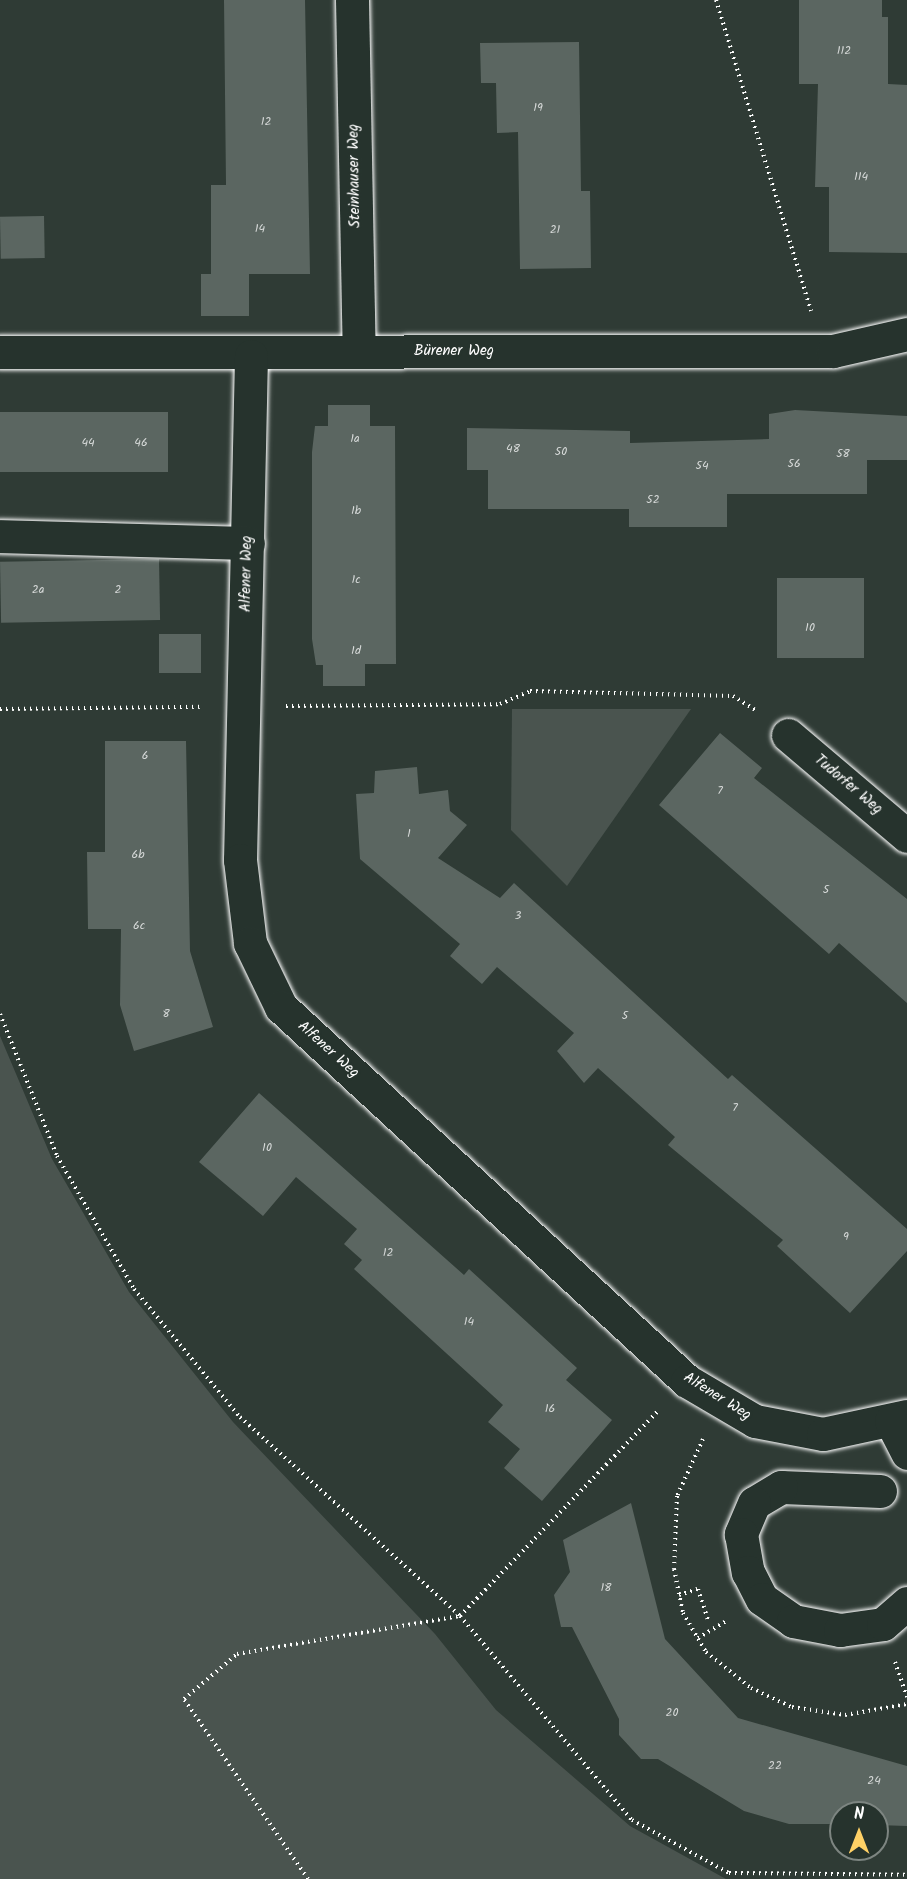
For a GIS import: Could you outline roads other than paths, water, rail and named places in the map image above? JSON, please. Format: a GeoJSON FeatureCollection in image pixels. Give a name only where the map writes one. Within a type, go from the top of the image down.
{"type":"FeatureCollection","features":[{"type":"Feature","properties":{"kind":"street","name":"Steinhauser Weg"},"geometry":{"type":"LineString","coordinates":[[352,0],[359,352]]}},
{"type":"Feature","properties":{"kind":"street","name":"Bürener Weg"},"geometry":{"type":"LineString","coordinates":[[0,352],[251,356],[359,352],[824,351],[907,334]]}},
{"type":"Feature","properties":{"kind":"street","name":"Alfener Weg"},"geometry":{"type":"LineString","coordinates":[[251,356],[240,860],[248,931],[281,1007],[687,1381],[755,1421],[824,1434],[899,1419]]}},
{"type":"Feature","properties":{"kind":"street"},"geometry":{"type":"LineString","coordinates":[[0,536],[248,543]]}},
{"type":"Feature","properties":{"kind":"street","name":"Tudorfer Weg"},"geometry":{"type":"LineString","coordinates":[[788,735],[907,836]]}},
{"type":"Feature","properties":{"kind":"street"},"geometry":{"type":"LineString","coordinates":[[899,1419],[907,1453]]}},
{"type":"Feature","properties":{"kind":"street"},"geometry":{"type":"LineString","coordinates":[[880,1491],[781,1487],[754,1503],[741,1534],[748,1572],[762,1599],[793,1621],[840,1630],[883,1624],[907,1603]]}}]}
